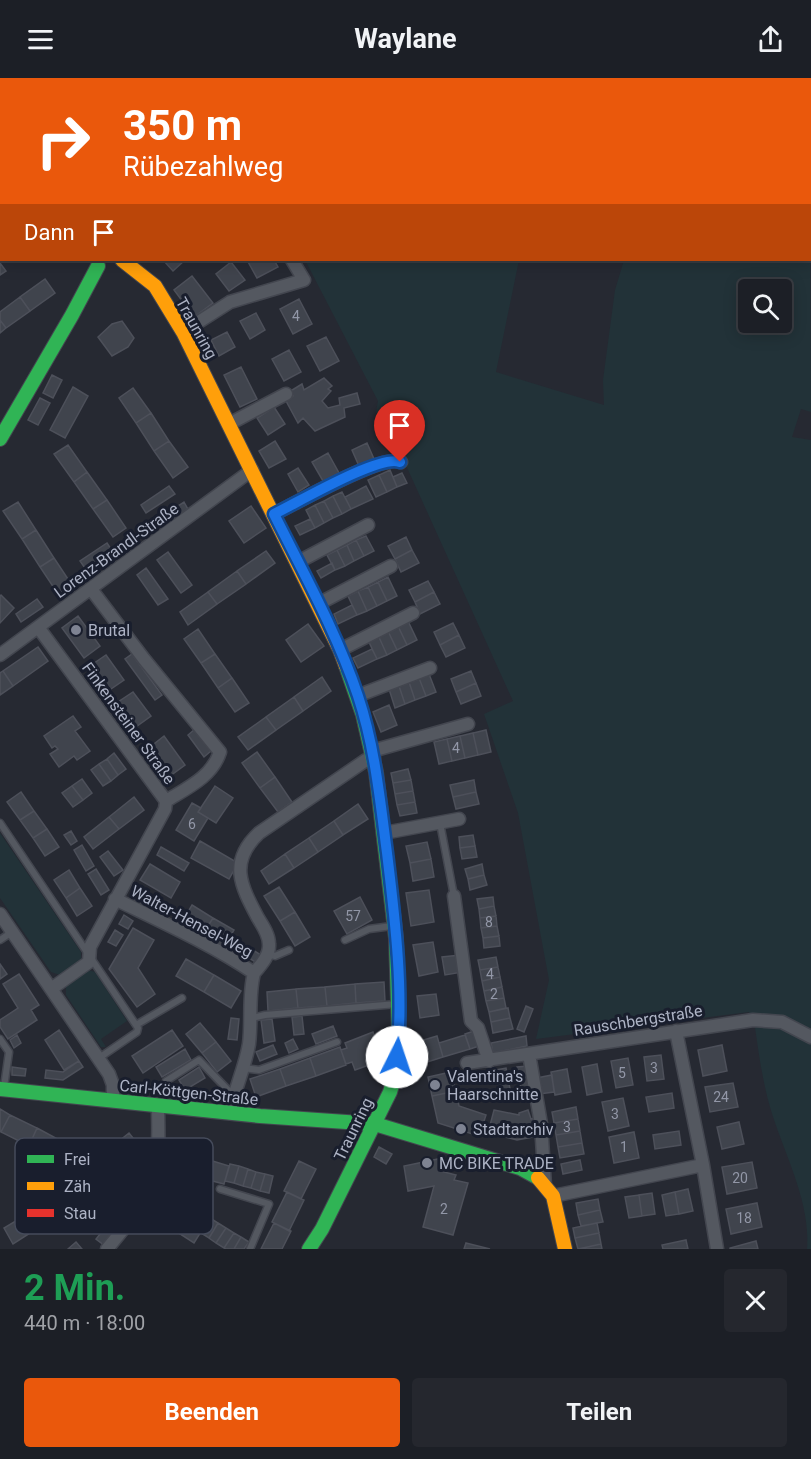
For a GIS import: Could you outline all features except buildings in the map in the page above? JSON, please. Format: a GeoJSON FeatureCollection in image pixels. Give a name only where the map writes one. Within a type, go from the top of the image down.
{"type":"FeatureCollection","features":[{"type":"Feature","properties":{"kind":"street"},"geometry":{"type":"LineString","coordinates":[[0,439],[72,315],[94,262],[109,267],[119,261]]}},
{"type":"Feature","properties":{"kind":"street","name":"Traunring"},"geometry":{"type":"LineString","coordinates":[[122,261],[155,286],[183,332],[340,650],[357,696],[373,755],[395,925],[399,1035],[394,1079],[375,1124],[322,1229],[309,1249]]}},
{"type":"Feature","properties":{"kind":"street"},"geometry":{"type":"LineString","coordinates":[[183,332],[230,302],[304,280],[293,261]]}},
{"type":"Feature","properties":{"kind":"street"},"geometry":{"type":"LineString","coordinates":[[229,424],[286,394]]}},
{"type":"Feature","properties":{"kind":"street"},"geometry":{"type":"LineString","coordinates":[[274,514],[374,464],[396,460],[400,462]]}},
{"type":"Feature","properties":{"kind":"street","name":"Lorenz-Brandl-Straße"},"geometry":{"type":"LineString","coordinates":[[0,655],[252,470]]}},
{"type":"Feature","properties":{"kind":"street"},"geometry":{"type":"LineString","coordinates":[[298,562],[368,525]]}},
{"type":"Feature","properties":{"kind":"street"},"geometry":{"type":"LineString","coordinates":[[318,604],[391,566]]}},
{"type":"Feature","properties":{"kind":"street"},"geometry":{"type":"LineString","coordinates":[[91,589],[144,659],[220,752],[217,762],[209,772],[166,801]]}},
{"type":"Feature","properties":{"kind":"street"},"geometry":{"type":"LineString","coordinates":[[340,650],[413,613]]}},
{"type":"Feature","properties":{"kind":"street","name":"Finkensteiner Straße"},"geometry":{"type":"LineString","coordinates":[[38,627],[166,801],[165,808],[90,947],[87,964],[51,989]]}},
{"type":"Feature","properties":{"kind":"street"},"geometry":{"type":"LineString","coordinates":[[357,696],[430,668]]}},
{"type":"Feature","properties":{"kind":"street"},"geometry":{"type":"LineString","coordinates":[[254,973],[267,954],[269,945],[265,930],[241,882],[239,870],[243,853],[259,833],[373,755],[468,724]]}},
{"type":"Feature","properties":{"kind":"street"},"geometry":{"type":"LineString","coordinates":[[384,833],[459,819]]}},
{"type":"Feature","properties":{"kind":"street"},"geometry":{"type":"LineString","coordinates":[[454,896],[471,1021],[478,1028],[489,1060]]}},
{"type":"Feature","properties":{"kind":"street","name":"Walter-Hensel-Weg"},"geometry":{"type":"LineString","coordinates":[[115,899],[199,941],[254,973],[251,986],[252,1018],[249,1047],[230,1113]]}},
{"type":"Feature","properties":{"kind":"street"},"geometry":{"type":"LineString","coordinates":[[0,914],[109,1074],[113,1085],[113,1101]]}},
{"type":"Feature","properties":{"kind":"street","name":"Rauschbergstraße"},"geometry":{"type":"LineString","coordinates":[[467,1063],[753,1020],[782,1022],[811,1037]]}},
{"type":"Feature","properties":{"kind":"street"},"geometry":{"type":"LineString","coordinates":[[676,1031],[717,1249]]}},
{"type":"Feature","properties":{"kind":"street"},"geometry":{"type":"LineString","coordinates":[[530,1054],[549,1191],[565,1249]]}},
{"type":"Feature","properties":{"kind":"street","name":"Carl-Köttgen-Straße"},"geometry":{"type":"LineString","coordinates":[[2,1090],[230,1113],[375,1124],[520,1168],[537,1177],[549,1191]]}},
{"type":"Feature","properties":{"kind":"street"},"geometry":{"type":"LineString","coordinates":[[157,1138],[158,1106]]}},
{"type":"Feature","properties":{"kind":"street"},"geometry":{"type":"LineString","coordinates":[[549,1191],[703,1165]]}},
{"type":"Feature","properties":{"kind":"street"},"geometry":{"type":"LineString","coordinates":[[107,1249],[118,1234]]}},
{"type":"Feature","properties":{"kind":"lane"},"geometry":{"type":"LineString","coordinates":[[440,822],[454,896]]}},
{"type":"Feature","properties":{"kind":"lane"},"geometry":{"type":"LineString","coordinates":[[0,824],[136,1025],[137,1032],[99,1058]]}},
{"type":"Feature","properties":{"kind":"lane"},"geometry":{"type":"LineString","coordinates":[[345,940],[369,929],[395,925]]}},
{"type":"Feature","properties":{"kind":"lane"},"geometry":{"type":"LineString","coordinates":[[0,940],[12,932]]}},
{"type":"Feature","properties":{"kind":"lane"},"geometry":{"type":"LineString","coordinates":[[267,954],[275,956],[289,950]]}},
{"type":"Feature","properties":{"kind":"lane"},"geometry":{"type":"LineString","coordinates":[[136,1025],[182,998]]}},
{"type":"Feature","properties":{"kind":"lane"},"geometry":{"type":"LineString","coordinates":[[252,1018],[398,1004]]}},
{"type":"Feature","properties":{"kind":"lane"},"geometry":{"type":"LineString","coordinates":[[0,1039],[9,1052],[2,1090]]}},
{"type":"Feature","properties":{"kind":"lane"},"geometry":{"type":"LineString","coordinates":[[242,1068],[260,1070],[337,1042]]}},
{"type":"Feature","properties":{"kind":"lane"},"geometry":{"type":"LineString","coordinates":[[166,1081],[200,1060],[234,1094]]}},
{"type":"Feature","properties":{"kind":"lane"},"geometry":{"type":"LineString","coordinates":[[220,1189],[269,1204],[250,1249]]}},
{"type":"Feature","properties":{"kind":"shaded area"},"geometry":{"type":"Polygon","coordinates":[[[306,261],[519,261],[496,372],[604,405],[603,380],[615,290],[624,261],[810,261],[811,412],[801,409],[792,437],[811,440],[811,1249],[807,1249],[805,1213],[770,1107],[762,1075],[754,1020],[751,1020],[749,1012],[536,1039],[549,980],[518,813],[484,714],[513,701],[404,461],[376,412],[378,401],[306,261]]]}},
{"type":"Feature","properties":{"kind":"shaded area"},"geometry":{"type":"Polygon","coordinates":[[[0,833],[81,952],[81,960],[60,975],[51,972],[0,898],[0,833]]]}},
{"type":"Feature","properties":{"kind":"shaded area"},"geometry":{"type":"Polygon","coordinates":[[[88,970],[95,972],[127,1021],[101,1039],[106,1047],[101,1047],[66,995],[66,985],[88,970]]]}},
{"type":"Feature","properties":{"kind":"traffic: fast"},"geometry":{"type":"LineString","coordinates":[[0,439],[98,266]]}},
{"type":"Feature","properties":{"kind":"traffic: fast"},"geometry":{"type":"LineString","coordinates":[[309,1249],[322,1229],[390,1092],[394,1079],[399,1035],[396,938],[376,772],[363,715],[346,666]]}},
{"type":"Feature","properties":{"kind":"traffic: fast"},"geometry":{"type":"LineString","coordinates":[[0,1089],[260,1116],[375,1124],[520,1168],[538,1178]]}},
{"type":"Feature","properties":{"kind":"traffic: slow"},"geometry":{"type":"LineString","coordinates":[[123,261],[155,286],[183,332],[346,666]]}},
{"type":"Feature","properties":{"kind":"traffic: slow"},"geometry":{"type":"LineString","coordinates":[[538,1178],[553,1196],[565,1249]]}},
{"type":"Feature","properties":{"kind":"place","name":"Brutal"},"geometry":{"type":"Point","coordinates":[76,630]}},
{"type":"Feature","properties":{"kind":"place","name":"Valentina's Haarschnitte"},"geometry":{"type":"Point","coordinates":[435,1085]}},
{"type":"Feature","properties":{"kind":"place","name":"Stadtarchiv"},"geometry":{"type":"Point","coordinates":[461,1129]}},
{"type":"Feature","properties":{"kind":"place","name":"MC BIKE TRADE"},"geometry":{"type":"Point","coordinates":[427,1163]}},
{"type":"Feature","properties":{"kind":"route"},"geometry":{"type":"LineString","coordinates":[[397,1057],[399,1035],[396,938],[390,876],[372,751],[357,696],[340,650],[274,514],[374,464],[396,460],[400,462]]}}]}
